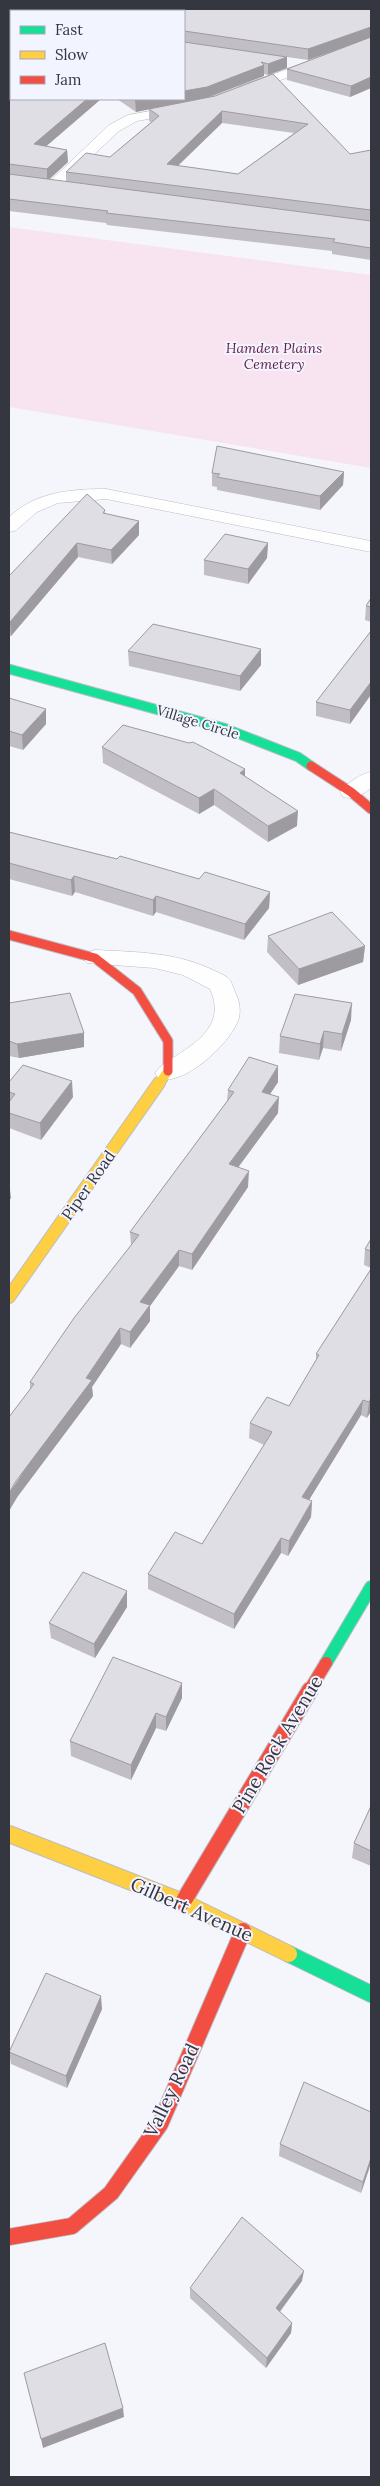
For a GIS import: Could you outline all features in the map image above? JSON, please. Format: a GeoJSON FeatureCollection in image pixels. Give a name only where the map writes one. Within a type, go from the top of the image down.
{"type":"FeatureCollection","features":[{"type":"Feature","properties":{"kind":"street"},"geometry":{"type":"LineString","coordinates":[[234,93],[371,42]]}},
{"type":"Feature","properties":{"kind":"street"},"geometry":{"type":"LineString","coordinates":[[281,61],[309,65]]}},
{"type":"Feature","properties":{"kind":"street"},"geometry":{"type":"LineString","coordinates":[[51,187],[121,125],[133,118],[200,105]]}},
{"type":"Feature","properties":{"kind":"street"},"geometry":{"type":"LineString","coordinates":[[34,185],[71,190]]}},
{"type":"Feature","properties":{"kind":"street"},"geometry":{"type":"LineString","coordinates":[[9,527],[34,504],[68,494],[106,494],[371,547]]}},
{"type":"Feature","properties":{"kind":"street","name":"Village Circle"},"geometry":{"type":"LineString","coordinates":[[9,669],[224,728],[298,757],[351,792],[371,809]]}},
{"type":"Feature","properties":{"kind":"street"},"geometry":{"type":"LineString","coordinates":[[351,792],[371,778]]}},
{"type":"Feature","properties":{"kind":"street","name":"Piper Road"},"geometry":{"type":"LineString","coordinates":[[9,935],[95,958],[154,960],[190,969],[220,984],[228,1006],[222,1027],[205,1048],[168,1073],[9,1297]]}},
{"type":"Feature","properties":{"kind":"street","name":"Piper Road"},"geometry":{"type":"LineString","coordinates":[[95,958],[137,991],[168,1041],[168,1073]]}},
{"type":"Feature","properties":{"kind":"street","name":"Pine Rock Avenue"},"geometry":{"type":"LineString","coordinates":[[183,1902],[371,1587]]}},
{"type":"Feature","properties":{"kind":"street","name":"Gilbert Avenue"},"geometry":{"type":"LineString","coordinates":[[9,1834],[183,1902],[371,1994]]}},
{"type":"Feature","properties":{"kind":"street","name":"Valley Road"},"geometry":{"type":"LineString","coordinates":[[9,2237],[72,2226],[111,2193],[160,2124],[243,1931]]}},
{"type":"Feature","properties":{"kind":"green space","name":"Hamden Plains Cemetery"},"geometry":{"type":"Polygon","coordinates":[[[9,227],[371,275],[371,468],[9,407],[9,227]]]}},
{"type":"Feature","properties":{"kind":"building"},"geometry":{"type":"Polygon","coordinates":[[[371,9],[371,27],[308,49],[185,31],[185,10],[11,10],[371,9]]]}},
{"type":"Feature","properties":{"kind":"building"},"geometry":{"type":"Polygon","coordinates":[[[10,17],[10,100],[86,100],[34,144],[67,150],[47,169],[9,164],[10,17]]]}},
{"type":"Feature","properties":{"kind":"building"},"geometry":{"type":"Polygon","coordinates":[[[371,37],[371,77],[351,86],[287,69],[371,37]]]}},
{"type":"Feature","properties":{"kind":"building"},"geometry":{"type":"Polygon","coordinates":[[[185,42],[287,57],[268,64],[261,62],[264,65],[207,87],[185,91],[185,42]]]}},
{"type":"Feature","properties":{"kind":"building"},"geometry":{"type":"Polygon","coordinates":[[[273,74],[350,154],[371,150],[371,210],[66,172],[86,153],[110,157],[159,116],[149,109],[215,96],[273,74]],[[222,111],[167,164],[238,174],[308,124],[222,111]]]}},
{"type":"Feature","properties":{"kind":"building"},"geometry":{"type":"Polygon","coordinates":[[[9,174],[371,221],[371,248],[333,242],[335,239],[106,213],[108,211],[9,199],[9,174]]]}},
{"type":"Feature","properties":{"kind":"building"},"geometry":{"type":"Polygon","coordinates":[[[217,446],[344,472],[320,496],[217,477],[220,474],[212,473],[217,446]]]}},
{"type":"Feature","properties":{"kind":"building"},"geometry":{"type":"Polygon","coordinates":[[[87,494],[105,510],[103,513],[139,521],[111,550],[77,543],[9,622],[9,576],[87,494]]]}},
{"type":"Feature","properties":{"kind":"building"},"geometry":{"type":"Polygon","coordinates":[[[225,534],[268,543],[248,569],[204,560],[225,534]]]}},
{"type":"Feature","properties":{"kind":"building"},"geometry":{"type":"Polygon","coordinates":[[[371,598],[371,607],[366,606],[371,598]]]}},
{"type":"Feature","properties":{"kind":"building"},"geometry":{"type":"Polygon","coordinates":[[[153,624],[261,649],[240,676],[128,651],[153,624]]]}},
{"type":"Feature","properties":{"kind":"building"},"geometry":{"type":"Polygon","coordinates":[[[371,631],[371,682],[350,710],[316,702],[371,631]]]}},
{"type":"Feature","properties":{"kind":"building"},"geometry":{"type":"Polygon","coordinates":[[[9,698],[46,709],[22,735],[9,731],[9,698]]]}},
{"type":"Feature","properties":{"kind":"building"},"geometry":{"type":"Polygon","coordinates":[[[123,725],[189,743],[193,742],[245,769],[240,773],[298,811],[268,826],[214,789],[199,798],[102,747],[123,725]]]}},
{"type":"Feature","properties":{"kind":"building"},"geometry":{"type":"Polygon","coordinates":[[[9,832],[117,859],[120,856],[199,879],[205,872],[270,892],[245,924],[156,896],[153,900],[74,876],[71,880],[9,863],[9,832]]]}},
{"type":"Feature","properties":{"kind":"building"},"geometry":{"type":"Polygon","coordinates":[[[332,912],[365,946],[299,969],[268,936],[332,912]]]}},
{"type":"Feature","properties":{"kind":"building"},"geometry":{"type":"Polygon","coordinates":[[[70,993],[84,1033],[17,1044],[9,1041],[9,1003],[70,993]]]}},
{"type":"Feature","properties":{"kind":"building"},"geometry":{"type":"Polygon","coordinates":[[[295,994],[352,1003],[342,1034],[324,1031],[320,1044],[280,1036],[295,994]]]}},
{"type":"Feature","properties":{"kind":"building"},"geometry":{"type":"Polygon","coordinates":[[[249,1057],[278,1066],[262,1092],[279,1097],[229,1164],[249,1171],[192,1254],[179,1250],[140,1302],[150,1305],[130,1332],[120,1328],[86,1378],[92,1380],[9,1493],[9,1417],[34,1384],[30,1382],[74,1318],[139,1235],[130,1232],[234,1092],[228,1090],[249,1057]]]}},
{"type":"Feature","properties":{"kind":"building"},"geometry":{"type":"Polygon","coordinates":[[[23,1065],[72,1081],[40,1123],[9,1113],[9,1102],[15,1094],[9,1092],[9,1082],[23,1065]]]}},
{"type":"Feature","properties":{"kind":"building"},"geometry":{"type":"Polygon","coordinates":[[[371,1239],[371,1251],[365,1249],[371,1239]]]}},
{"type":"Feature","properties":{"kind":"building"},"geometry":{"type":"Polygon","coordinates":[[[371,1269],[371,1398],[369,1402],[363,1400],[302,1497],[312,1501],[289,1541],[281,1538],[234,1614],[148,1574],[175,1532],[202,1544],[272,1432],[250,1423],[267,1397],[289,1406],[319,1355],[316,1354],[371,1269]]]}},
{"type":"Feature","properties":{"kind":"building"},"geometry":{"type":"Polygon","coordinates":[[[83,1572],[127,1591],[94,1644],[49,1623],[83,1572]]]}},
{"type":"Feature","properties":{"kind":"building"},"geometry":{"type":"Polygon","coordinates":[[[113,1657],[182,1683],[166,1717],[156,1713],[131,1765],[70,1741],[113,1657]]]}},
{"type":"Feature","properties":{"kind":"building"},"geometry":{"type":"Polygon","coordinates":[[[371,1806],[371,1851],[354,1843],[371,1806]]]}},
{"type":"Feature","properties":{"kind":"building"},"geometry":{"type":"Polygon","coordinates":[[[46,1973],[101,1996],[66,2076],[9,2052],[46,1973]]]}},
{"type":"Feature","properties":{"kind":"building"},"geometry":{"type":"Polygon","coordinates":[[[304,2082],[371,2112],[371,2158],[363,2182],[280,2144],[304,2082]]]}},
{"type":"Feature","properties":{"kind":"building"},"geometry":{"type":"Polygon","coordinates":[[[242,2217],[304,2271],[276,2308],[292,2323],[267,2358],[190,2288],[242,2217]]]}},
{"type":"Feature","properties":{"kind":"building"},"geometry":{"type":"Polygon","coordinates":[[[105,2343],[123,2408],[41,2439],[24,2373],[105,2343]]]}},
{"type":"Feature","properties":{"kind":"traffic: fast"},"geometry":{"type":"LineString","coordinates":[[9,669],[224,728],[298,757],[311,766]]}},
{"type":"Feature","properties":{"kind":"traffic: fast"},"geometry":{"type":"LineString","coordinates":[[326,1663],[371,1587]]}},
{"type":"Feature","properties":{"kind":"traffic: fast"},"geometry":{"type":"LineString","coordinates":[[289,1954],[371,1994]]}},
{"type":"Feature","properties":{"kind":"traffic: slow"},"geometry":{"type":"LineString","coordinates":[[9,1297],[168,1071]]}},
{"type":"Feature","properties":{"kind":"traffic: slow"},"geometry":{"type":"LineString","coordinates":[[9,1834],[183,1902],[289,1954]]}},
{"type":"Feature","properties":{"kind":"traffic: jam"},"geometry":{"type":"LineString","coordinates":[[311,766],[351,792],[371,809]]}},
{"type":"Feature","properties":{"kind":"traffic: jam"},"geometry":{"type":"LineString","coordinates":[[9,935],[95,958],[137,991],[168,1041],[168,1071]]}},
{"type":"Feature","properties":{"kind":"traffic: jam"},"geometry":{"type":"LineString","coordinates":[[183,1902],[326,1663]]}},
{"type":"Feature","properties":{"kind":"traffic: jam"},"geometry":{"type":"LineString","coordinates":[[9,2237],[72,2226],[111,2193],[160,2124],[243,1931]]}}]}
